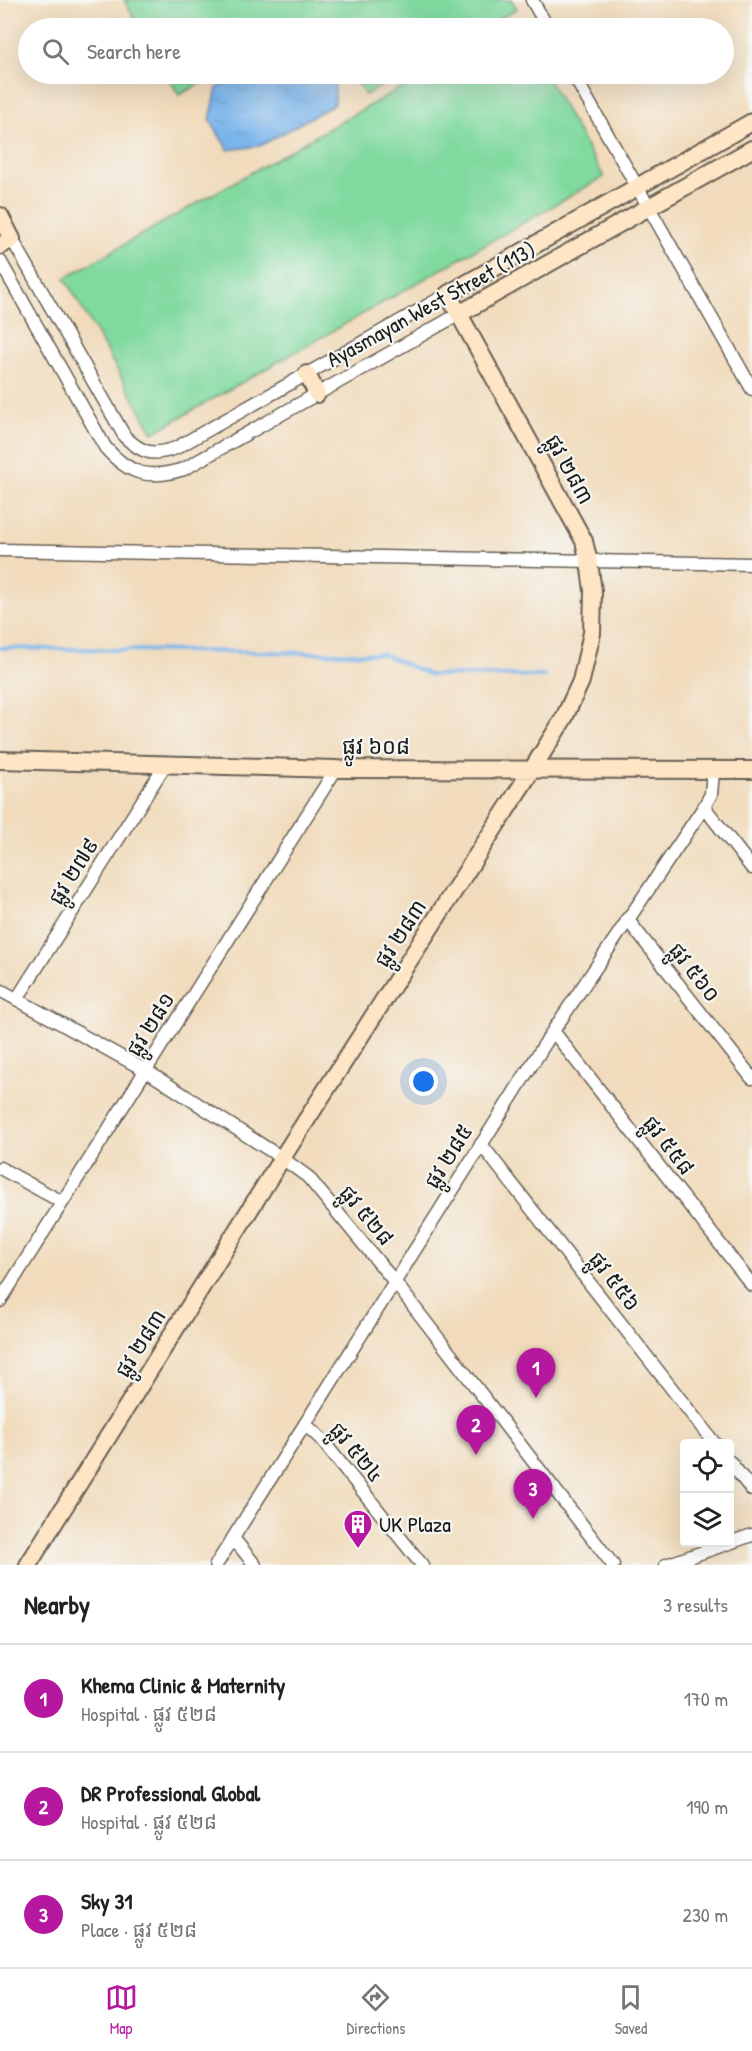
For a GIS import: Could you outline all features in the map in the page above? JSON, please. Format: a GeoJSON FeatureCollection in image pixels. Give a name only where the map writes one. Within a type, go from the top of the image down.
{"type":"FeatureCollection","features":[{"type":"Feature","properties":{"kind":"street"},"geometry":{"type":"LineString","coordinates":[[532,0],[542,18]]}},
{"type":"Feature","properties":{"kind":"street"},"geometry":{"type":"LineString","coordinates":[[579,84],[752,389]]}},
{"type":"Feature","properties":{"kind":"street","name":"Ayasmayan West Street (113)"},"geometry":{"type":"LineString","coordinates":[[6,242],[124,437],[147,453],[162,453],[176,448],[752,122]]}},
{"type":"Feature","properties":{"kind":"street","name":"Ayasmayan West Street (113)"},"geometry":{"type":"LineString","coordinates":[[0,261],[105,447],[126,466],[145,474],[163,475],[184,469],[752,149]]}},
{"type":"Feature","properties":{"kind":"street"},"geometry":{"type":"LineString","coordinates":[[0,217],[6,242]]}},
{"type":"Feature","properties":{"kind":"street","name":"ផ្លូវ ២៨៣"},"geometry":{"type":"LineString","coordinates":[[28,1565],[282,1158],[533,768],[564,718],[581,681],[592,633],[593,591],[584,541],[448,294]]}},
{"type":"Feature","properties":{"kind":"street"},"geometry":{"type":"LineString","coordinates":[[307,374],[317,394]]}},
{"type":"Feature","properties":{"kind":"street"},"geometry":{"type":"LineString","coordinates":[[0,550],[752,564]]}},
{"type":"Feature","properties":{"kind":"street","name":"ផ្លូវ ៦០៨"},"geometry":{"type":"LineString","coordinates":[[0,760],[336,769],[533,768],[713,772],[752,770]]}},
{"type":"Feature","properties":{"kind":"street","name":"ផ្លូវ ២៧៩"},"geometry":{"type":"LineString","coordinates":[[17,999],[165,765]]}},
{"type":"Feature","properties":{"kind":"street","name":"ផ្លូវ ២៨១"},"geometry":{"type":"LineString","coordinates":[[0,1301],[336,769]]}},
{"type":"Feature","properties":{"kind":"street","name":"ផ្លូវ ២៨៥"},"geometry":{"type":"LineString","coordinates":[[216,1565],[553,1032],[704,807],[711,794],[713,772]]}},
{"type":"Feature","properties":{"kind":"street"},"geometry":{"type":"LineString","coordinates":[[704,807],[752,868]]}},
{"type":"Feature","properties":{"kind":"street","name":"ផ្លូវ ៥៦០"},"geometry":{"type":"LineString","coordinates":[[627,920],[752,1078]]}},
{"type":"Feature","properties":{"kind":"street","name":"ផ្លូវ ៥២៨"},"geometry":{"type":"LineString","coordinates":[[0,990],[145,1070],[308,1177],[394,1281],[614,1565]]}},
{"type":"Feature","properties":{"kind":"street","name":"ផ្លូវ ៥៥៨"},"geometry":{"type":"LineString","coordinates":[[553,1032],[752,1285]]}},
{"type":"Feature","properties":{"kind":"street","name":"ផ្លូវ ៥៥៦"},"geometry":{"type":"LineString","coordinates":[[481,1144],[712,1439]]}},
{"type":"Feature","properties":{"kind":"street"},"geometry":{"type":"LineString","coordinates":[[0,1168],[62,1202]]}},
{"type":"Feature","properties":{"kind":"street","name":"ផ្លូវ ៥២៤"},"geometry":{"type":"LineString","coordinates":[[305,1424],[321,1439],[422,1565]]}},
{"type":"Feature","properties":{"kind":"street"},"geometry":{"type":"LineString","coordinates":[[734,1468],[752,1490]]}},
{"type":"Feature","properties":{"kind":"street"},"geometry":{"type":"LineString","coordinates":[[666,1565],[752,1535]]}},
{"type":"Feature","properties":{"kind":"street"},"geometry":{"type":"LineString","coordinates":[[233,1538],[255,1565]]}},
{"type":"Feature","properties":{"kind":"green space"},"geometry":{"type":"Polygon","coordinates":[[[124,0],[512,0],[517,9],[501,18],[134,18],[124,0]]]}},
{"type":"Feature","properties":{"kind":"green space"},"geometry":{"type":"Polygon","coordinates":[[[172,84],[199,84],[179,95],[172,84]]]}},
{"type":"Feature","properties":{"kind":"green space"},"geometry":{"type":"Polygon","coordinates":[[[359,84],[385,84],[365,95],[359,84]]]}},
{"type":"Feature","properties":{"kind":"green space"},"geometry":{"type":"Polygon","coordinates":[[[407,84],[551,84],[604,177],[153,433],[65,278],[407,84]]]}},
{"type":"Feature","properties":{"kind":"water"},"geometry":{"type":"Polygon","coordinates":[[[224,84],[335,84],[335,104],[260,146],[228,150],[210,120],[217,88],[224,84]]]}},
{"type":"Feature","properties":{"kind":"waterway"},"geometry":{"type":"LineString","coordinates":[[0,648],[383,654],[430,675],[545,676]]}},
{"type":"Feature","properties":{"kind":"place","name":"Khema Clinic & Maternity"},"geometry":{"type":"Point","coordinates":[536,1398]}},
{"type":"Feature","properties":{"kind":"place","name":"DR Professional Global"},"geometry":{"type":"Point","coordinates":[476,1455]}},
{"type":"Feature","properties":{"kind":"place","name":"Sky 31"},"geometry":{"type":"Point","coordinates":[533,1519]}},
{"type":"Feature","properties":{"kind":"place","name":"UK Plaza"},"geometry":{"type":"Point","coordinates":[358,1550]}}]}
